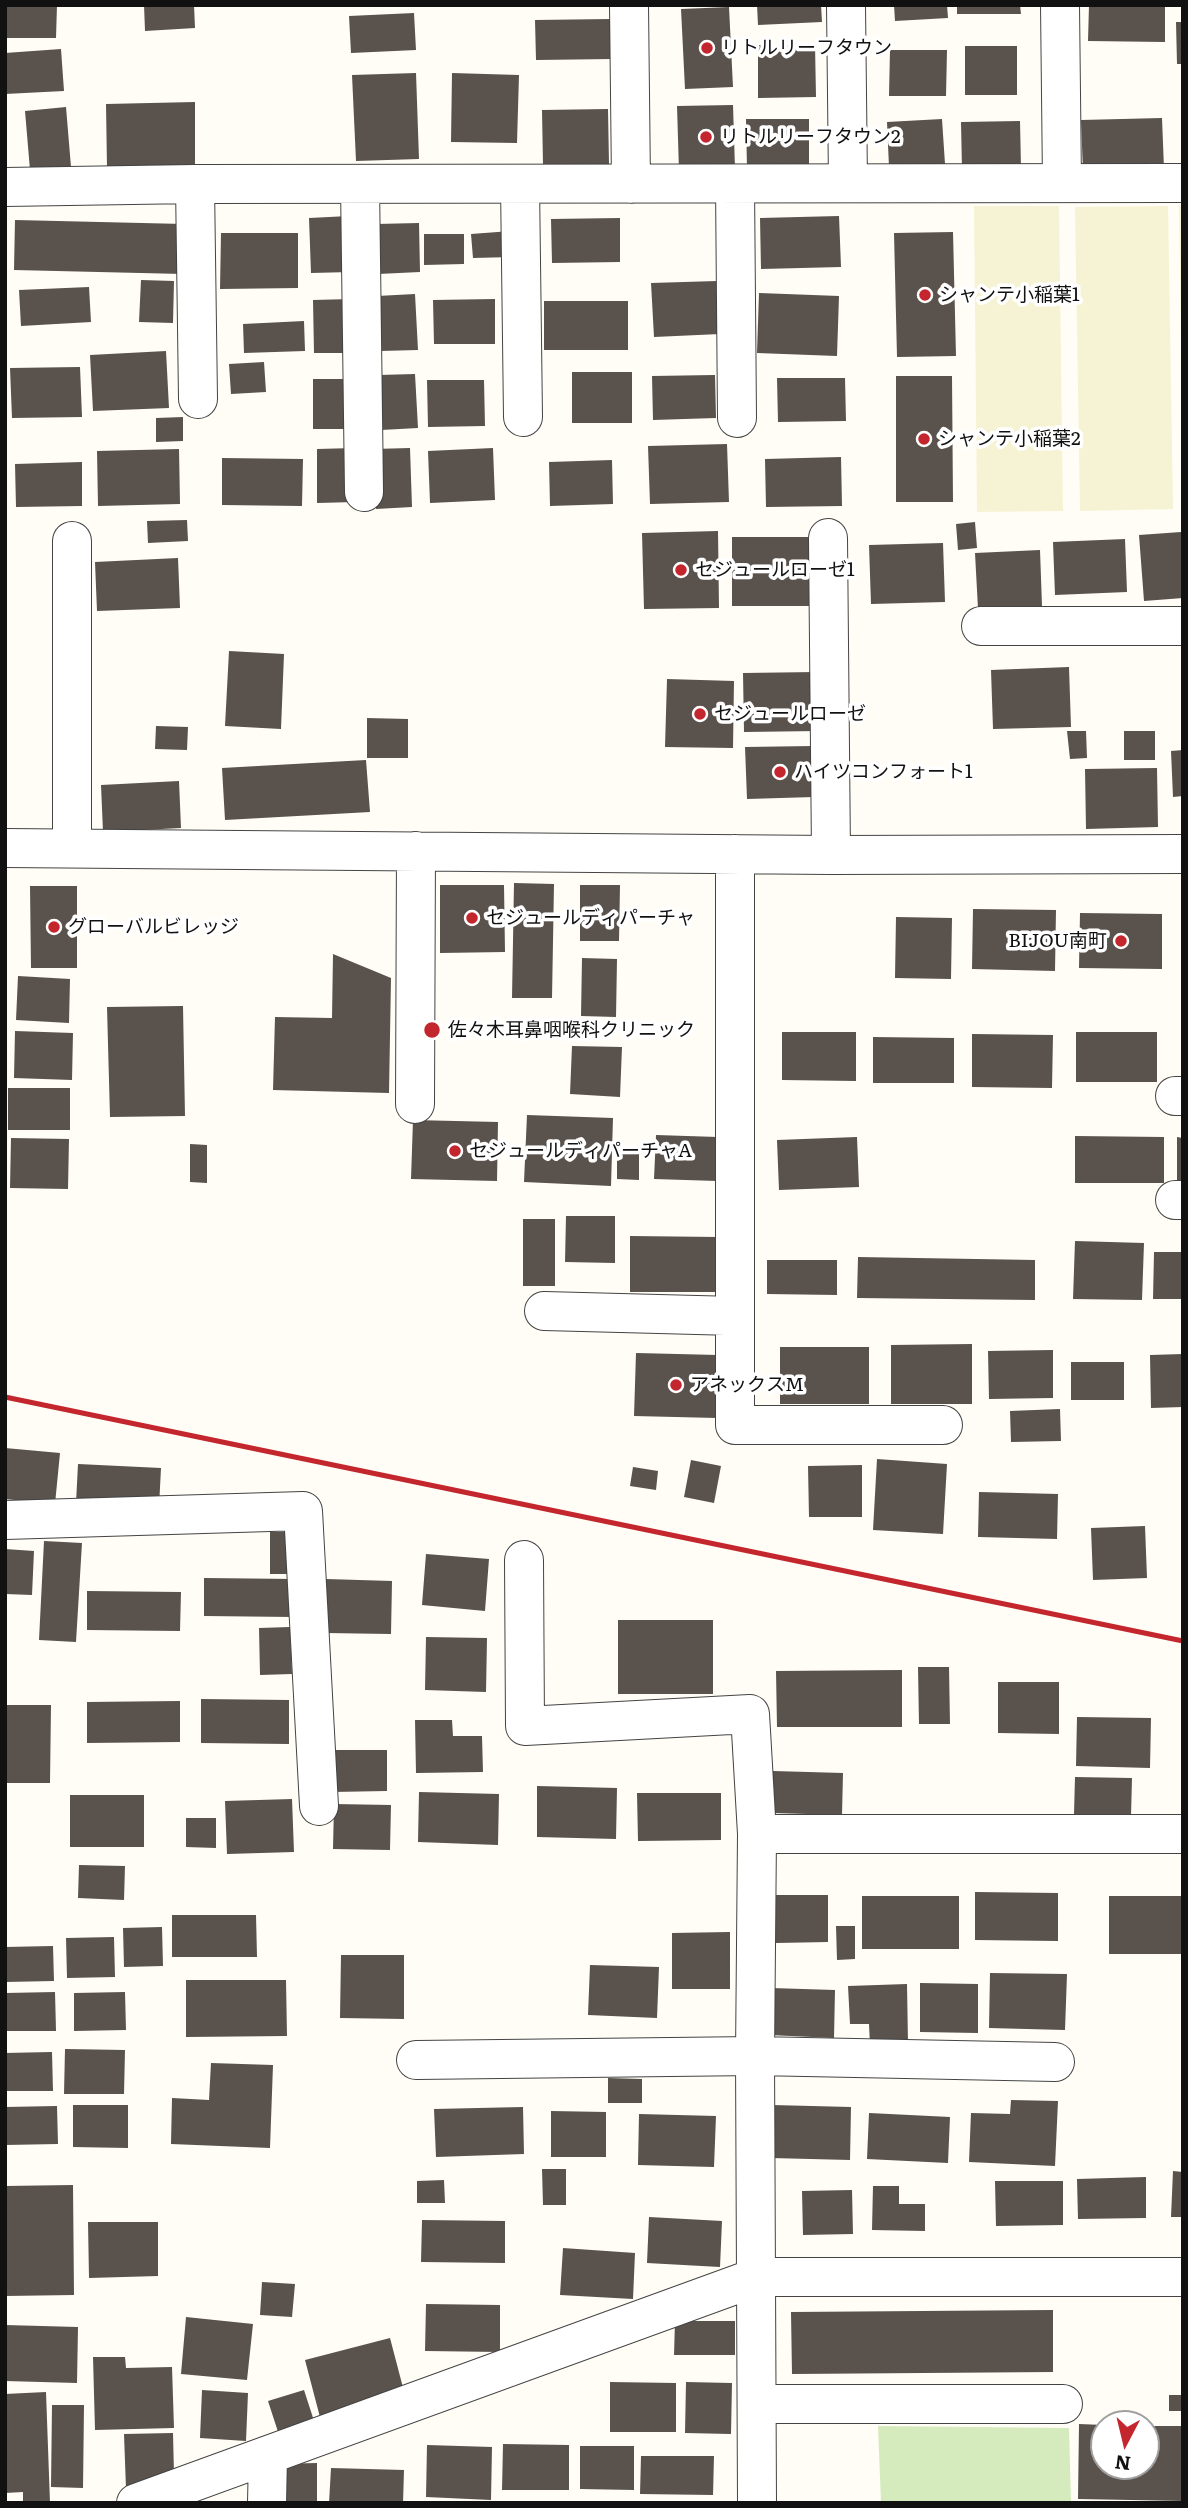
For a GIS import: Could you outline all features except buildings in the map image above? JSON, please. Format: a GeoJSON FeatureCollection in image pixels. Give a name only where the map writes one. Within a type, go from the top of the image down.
{"type":"FeatureCollection","features":[{"type":"Feature","properties":{"kind":"street"},"geometry":{"type":"LineString","coordinates":[[629,5],[631,184]]}},
{"type":"Feature","properties":{"kind":"street"},"geometry":{"type":"LineString","coordinates":[[846,5],[848,183]]}},
{"type":"Feature","properties":{"kind":"street"},"geometry":{"type":"LineString","coordinates":[[1060,5],[1062,183]]}},
{"type":"Feature","properties":{"kind":"street"},"geometry":{"type":"LineString","coordinates":[[5,187],[195,184],[1183,183]]}},
{"type":"Feature","properties":{"kind":"street"},"geometry":{"type":"LineString","coordinates":[[195,184],[198,398]]}},
{"type":"Feature","properties":{"kind":"street"},"geometry":{"type":"LineString","coordinates":[[360,184],[364,492]]}},
{"type":"Feature","properties":{"kind":"street"},"geometry":{"type":"LineString","coordinates":[[520,184],[523,417]]}},
{"type":"Feature","properties":{"kind":"street"},"geometry":{"type":"LineString","coordinates":[[735,184],[737,418]]}},
{"type":"Feature","properties":{"kind":"street"},"geometry":{"type":"LineString","coordinates":[[828,538],[831,855]]}},
{"type":"Feature","properties":{"kind":"street"},"geometry":{"type":"LineString","coordinates":[[72,541],[72,848]]}},
{"type":"Feature","properties":{"kind":"street"},"geometry":{"type":"LineString","coordinates":[[981,626],[1183,626]]}},
{"type":"Feature","properties":{"kind":"street"},"geometry":{"type":"LineString","coordinates":[[5,848],[831,855],[1183,854]]}},
{"type":"Feature","properties":{"kind":"street"},"geometry":{"type":"LineString","coordinates":[[415,1104],[416,851]]}},
{"type":"Feature","properties":{"kind":"street"},"geometry":{"type":"LineString","coordinates":[[735,854],[735,1424],[943,1425]]}},
{"type":"Feature","properties":{"kind":"street"},"geometry":{"type":"LineString","coordinates":[[544,1311],[735,1316]]}},
{"type":"Feature","properties":{"kind":"street"},"geometry":{"type":"LineString","coordinates":[[5,1520],[303,1511],[319,1807]]}},
{"type":"Feature","properties":{"kind":"street"},"geometry":{"type":"LineString","coordinates":[[524,1560],[526,1726],[750,1714],[757,1834],[757,2503]]}},
{"type":"Feature","properties":{"kind":"street"},"geometry":{"type":"LineString","coordinates":[[757,1834],[1183,1834]]}},
{"type":"Feature","properties":{"kind":"street"},"geometry":{"type":"LineString","coordinates":[[416,2060],[755,2056],[1055,2062]]}},
{"type":"Feature","properties":{"kind":"street"},"geometry":{"type":"LineString","coordinates":[[136,2503],[757,2277],[1183,2277]]}},
{"type":"Feature","properties":{"kind":"street"},"geometry":{"type":"LineString","coordinates":[[757,2404],[1063,2404]]}},
{"type":"Feature","properties":{"kind":"street"},"geometry":{"type":"LineString","coordinates":[[267,2503],[268,2456]]}},
{"type":"Feature","properties":{"kind":"shaded area"},"geometry":{"type":"Polygon","coordinates":[[[1179,205],[1183,205],[1183,471],[1179,205]]]}},
{"type":"Feature","properties":{"kind":"shaded area"},"geometry":{"type":"Polygon","coordinates":[[[974,206],[1059,206],[1063,511],[977,512],[974,206]]]}},
{"type":"Feature","properties":{"kind":"shaded area"},"geometry":{"type":"Polygon","coordinates":[[[1168,206],[1173,509],[1080,511],[1075,207],[1168,206]]]}},
{"type":"Feature","properties":{"kind":"green space"},"geometry":{"type":"Polygon","coordinates":[[[878,2426],[1069,2428],[1071,2503],[881,2503],[878,2426]]]}},
{"type":"Feature","properties":{"kind":"railway"},"geometry":{"type":"LineString","coordinates":[[5,1397],[1183,1641]]}},
{"type":"Feature","properties":{"kind":"place","name":"リトルリーフタウン"},"geometry":{"type":"Point","coordinates":[707,48]}},
{"type":"Feature","properties":{"kind":"place","name":"リトルリーフタウン2"},"geometry":{"type":"Point","coordinates":[706,137]}},
{"type":"Feature","properties":{"kind":"place","name":"シャンテ小稲葉1"},"geometry":{"type":"Point","coordinates":[925,295]}},
{"type":"Feature","properties":{"kind":"place","name":"シャンテ小稲葉2"},"geometry":{"type":"Point","coordinates":[924,439]}},
{"type":"Feature","properties":{"kind":"place","name":"セジュールローゼ1"},"geometry":{"type":"Point","coordinates":[681,570]}},
{"type":"Feature","properties":{"kind":"place","name":"セジュールローゼ"},"geometry":{"type":"Point","coordinates":[700,714]}},
{"type":"Feature","properties":{"kind":"place","name":"ハイツコンフォート1"},"geometry":{"type":"Point","coordinates":[780,772]}},
{"type":"Feature","properties":{"kind":"place","name":"セジュールディパーチャ"},"geometry":{"type":"Point","coordinates":[472,918]}},
{"type":"Feature","properties":{"kind":"place","name":"グローバルビレッジ"},"geometry":{"type":"Point","coordinates":[54,927]}},
{"type":"Feature","properties":{"kind":"place","name":"BIJOU南町"},"geometry":{"type":"Point","coordinates":[1121,941]}},
{"type":"Feature","properties":{"kind":"place","name":"佐々木耳鼻咽喉科クリニック"},"geometry":{"type":"Point","coordinates":[432,1030]}},
{"type":"Feature","properties":{"kind":"place","name":"セジュールディパーチャA"},"geometry":{"type":"Point","coordinates":[455,1151]}},
{"type":"Feature","properties":{"kind":"place","name":"アネックスM"},"geometry":{"type":"Point","coordinates":[676,1385]}}]}
